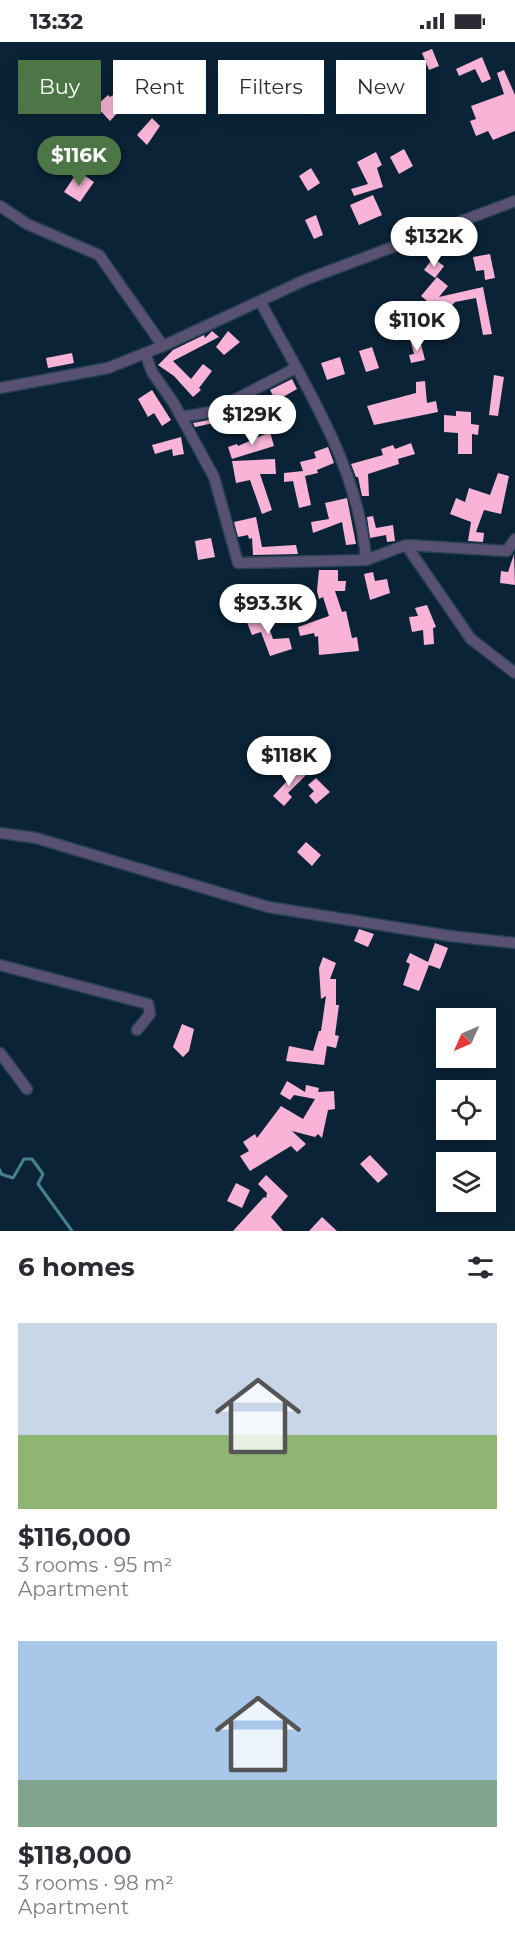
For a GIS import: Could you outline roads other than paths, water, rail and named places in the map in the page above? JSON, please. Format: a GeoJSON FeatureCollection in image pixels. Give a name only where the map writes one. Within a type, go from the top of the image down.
{"type":"FeatureCollection","features":[{"type":"Feature","properties":{"kind":"street"},"geometry":{"type":"LineString","coordinates":[[0,388],[108,368],[163,346],[305,280],[515,201]]}},
{"type":"Feature","properties":{"kind":"street"},"geometry":{"type":"LineString","coordinates":[[0,207],[27,224],[99,255],[163,346]]}},
{"type":"Feature","properties":{"kind":"street"},"geometry":{"type":"LineString","coordinates":[[260,301],[324,422],[356,499],[364,527],[366,560]]}},
{"type":"Feature","properties":{"kind":"street"},"geometry":{"type":"LineString","coordinates":[[145,353],[152,372],[181,417],[214,477],[238,563],[366,560],[406,545],[507,551],[515,539]]}},
{"type":"Feature","properties":{"kind":"street"},"geometry":{"type":"LineString","coordinates":[[181,417],[211,412],[296,368]]}},
{"type":"Feature","properties":{"kind":"street"},"geometry":{"type":"LineString","coordinates":[[406,545],[471,639],[515,674]]}},
{"type":"Feature","properties":{"kind":"street"},"geometry":{"type":"LineString","coordinates":[[0,833],[36,838],[268,907],[450,936],[515,943]]}},
{"type":"Feature","properties":{"kind":"street"},"geometry":{"type":"LineString","coordinates":[[0,965],[148,1004],[150,1014],[136,1030]]}},
{"type":"Feature","properties":{"kind":"street"},"geometry":{"type":"LineString","coordinates":[[0,1053],[27,1089]]}},
{"type":"Feature","properties":{"kind":"waterway"},"geometry":{"type":"LineString","coordinates":[[0,1170],[1,1174],[13,1178],[24,1159],[32,1159],[43,1174],[38,1184],[72,1231]]}}]}
